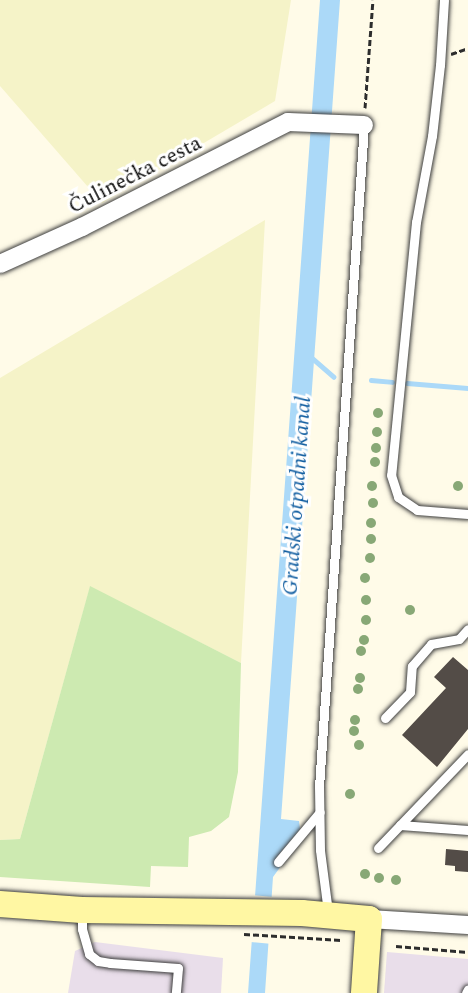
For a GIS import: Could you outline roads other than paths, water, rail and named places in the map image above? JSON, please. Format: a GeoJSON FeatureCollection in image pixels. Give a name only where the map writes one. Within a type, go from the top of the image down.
{"type":"FeatureCollection","features":[{"type":"Feature","properties":{"kind":"street","name":"Čulinečka cesta"},"geometry":{"type":"LineString","coordinates":[[0,264],[82,227],[292,123],[356,125]]}},
{"type":"Feature","properties":{"kind":"street"},"geometry":{"type":"LineString","coordinates":[[0,904],[230,922],[302,913],[468,925]]}},
{"type":"Feature","properties":{"kind":"street"},"geometry":{"type":"LineString","coordinates":[[364,993],[369,919]]}},
{"type":"Feature","properties":{"kind":"lane"},"geometry":{"type":"LineString","coordinates":[[444,0],[441,57],[432,136],[416,222],[391,475],[398,497],[417,510],[468,514]]}},
{"type":"Feature","properties":{"kind":"lane"},"geometry":{"type":"LineString","coordinates":[[328,915],[320,850],[319,787],[356,125]]}},
{"type":"Feature","properties":{"kind":"lane"},"geometry":{"type":"LineString","coordinates":[[385,718],[410,692],[412,666],[431,644],[459,639],[468,629]]}},
{"type":"Feature","properties":{"kind":"lane"},"geometry":{"type":"LineString","coordinates":[[378,848],[468,754]]}},
{"type":"Feature","properties":{"kind":"lane"},"geometry":{"type":"LineString","coordinates":[[278,862],[320,812]]}},
{"type":"Feature","properties":{"kind":"lane"},"geometry":{"type":"LineString","coordinates":[[400,825],[468,830]]}},
{"type":"Feature","properties":{"kind":"lane"},"geometry":{"type":"LineString","coordinates":[[82,910],[82,929],[89,954],[98,961],[110,963],[177,968],[176,993]]}},
{"type":"Feature","properties":{"kind":"water","name":"Gradski otpadni kanal"},"geometry":{"type":"Polygon","coordinates":[[[320,0],[340,0],[281,819],[299,821],[300,829],[276,858],[281,866],[273,877],[265,993],[248,993],[320,0]]]}},
{"type":"Feature","properties":{"kind":"waterway"},"geometry":{"type":"LineString","coordinates":[[311,357],[334,377]]}},
{"type":"Feature","properties":{"kind":"waterway"},"geometry":{"type":"LineString","coordinates":[[371,380],[392,382]]}},
{"type":"Feature","properties":{"kind":"waterway"},"geometry":{"type":"LineString","coordinates":[[407,383],[468,388]]}}]}
